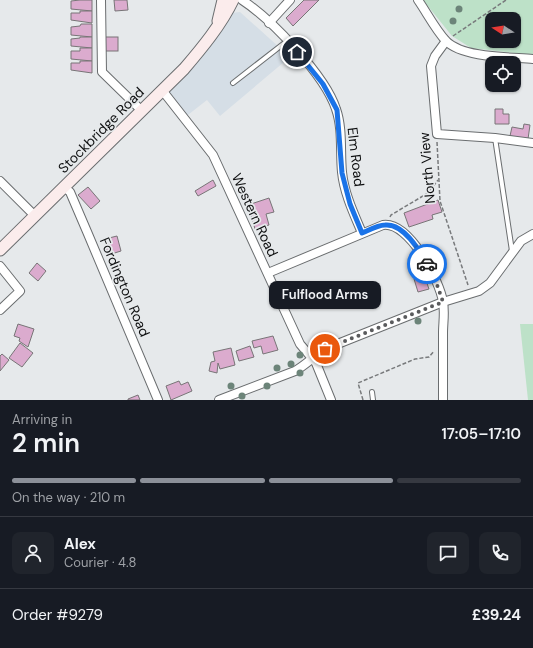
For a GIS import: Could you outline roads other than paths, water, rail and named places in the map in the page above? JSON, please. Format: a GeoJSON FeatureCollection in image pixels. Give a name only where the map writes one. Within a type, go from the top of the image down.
{"type":"FeatureCollection","features":[{"type":"Feature","properties":{"kind":"main road","name":"Stockbridge Road"},"geometry":{"type":"LineString","coordinates":[[217,26],[223,0]]}},
{"type":"Feature","properties":{"kind":"main road","name":"Stockbridge Road"},"geometry":{"type":"LineString","coordinates":[[0,250],[34,215],[142,111],[196,55],[227,12],[233,0]]}},
{"type":"Feature","properties":{"kind":"street"},"geometry":{"type":"LineString","coordinates":[[101,0],[102,72],[142,111]]}},
{"type":"Feature","properties":{"kind":"street","name":"Elm Road"},"geometry":{"type":"LineString","coordinates":[[242,0],[269,22],[307,62],[323,84],[337,110],[342,173],[350,204],[362,233]]}},
{"type":"Feature","properties":{"kind":"street"},"geometry":{"type":"LineString","coordinates":[[269,22],[290,0]]}},
{"type":"Feature","properties":{"kind":"street"},"geometry":{"type":"LineString","coordinates":[[418,0],[446,41],[459,49],[471,52],[533,59]]}},
{"type":"Feature","properties":{"kind":"street","name":"North View"},"geometry":{"type":"LineString","coordinates":[[446,41],[434,56],[432,66],[437,134],[495,138]]}},
{"type":"Feature","properties":{"kind":"street","name":"Western Road"},"geometry":{"type":"LineString","coordinates":[[162,90],[213,155],[300,344],[312,358],[331,400]]}},
{"type":"Feature","properties":{"kind":"street"},"geometry":{"type":"LineString","coordinates":[[495,138],[533,143]]}},
{"type":"Feature","properties":{"kind":"street"},"geometry":{"type":"LineString","coordinates":[[0,181],[34,215]]}},
{"type":"Feature","properties":{"kind":"street","name":"Fordington Road"},"geometry":{"type":"LineString","coordinates":[[64,187],[70,192],[158,400]]}},
{"type":"Feature","properties":{"kind":"street"},"geometry":{"type":"LineString","coordinates":[[268,273],[387,224],[399,229],[419,249],[434,276],[443,302],[444,400]]}},
{"type":"Feature","properties":{"kind":"street"},"geometry":{"type":"LineString","coordinates":[[219,400],[305,366],[312,358],[325,349],[443,302],[471,294],[490,283],[512,251],[521,241],[533,234]]}},
{"type":"Feature","properties":{"kind":"street"},"geometry":{"type":"LineString","coordinates":[[0,266],[20,291],[0,310]]}},
{"type":"Feature","properties":{"kind":"lane"},"geometry":{"type":"LineString","coordinates":[[234,83],[287,41]]}},
{"type":"Feature","properties":{"kind":"lane"},"geometry":{"type":"LineString","coordinates":[[495,138],[512,251]]}},
{"type":"Feature","properties":{"kind":"lane"},"geometry":{"type":"LineString","coordinates":[[372,392],[373,400]]}},
{"type":"Feature","properties":{"kind":"place","name":"Fulflood Arms"},"geometry":{"type":"Point","coordinates":[325,349]}}]}
